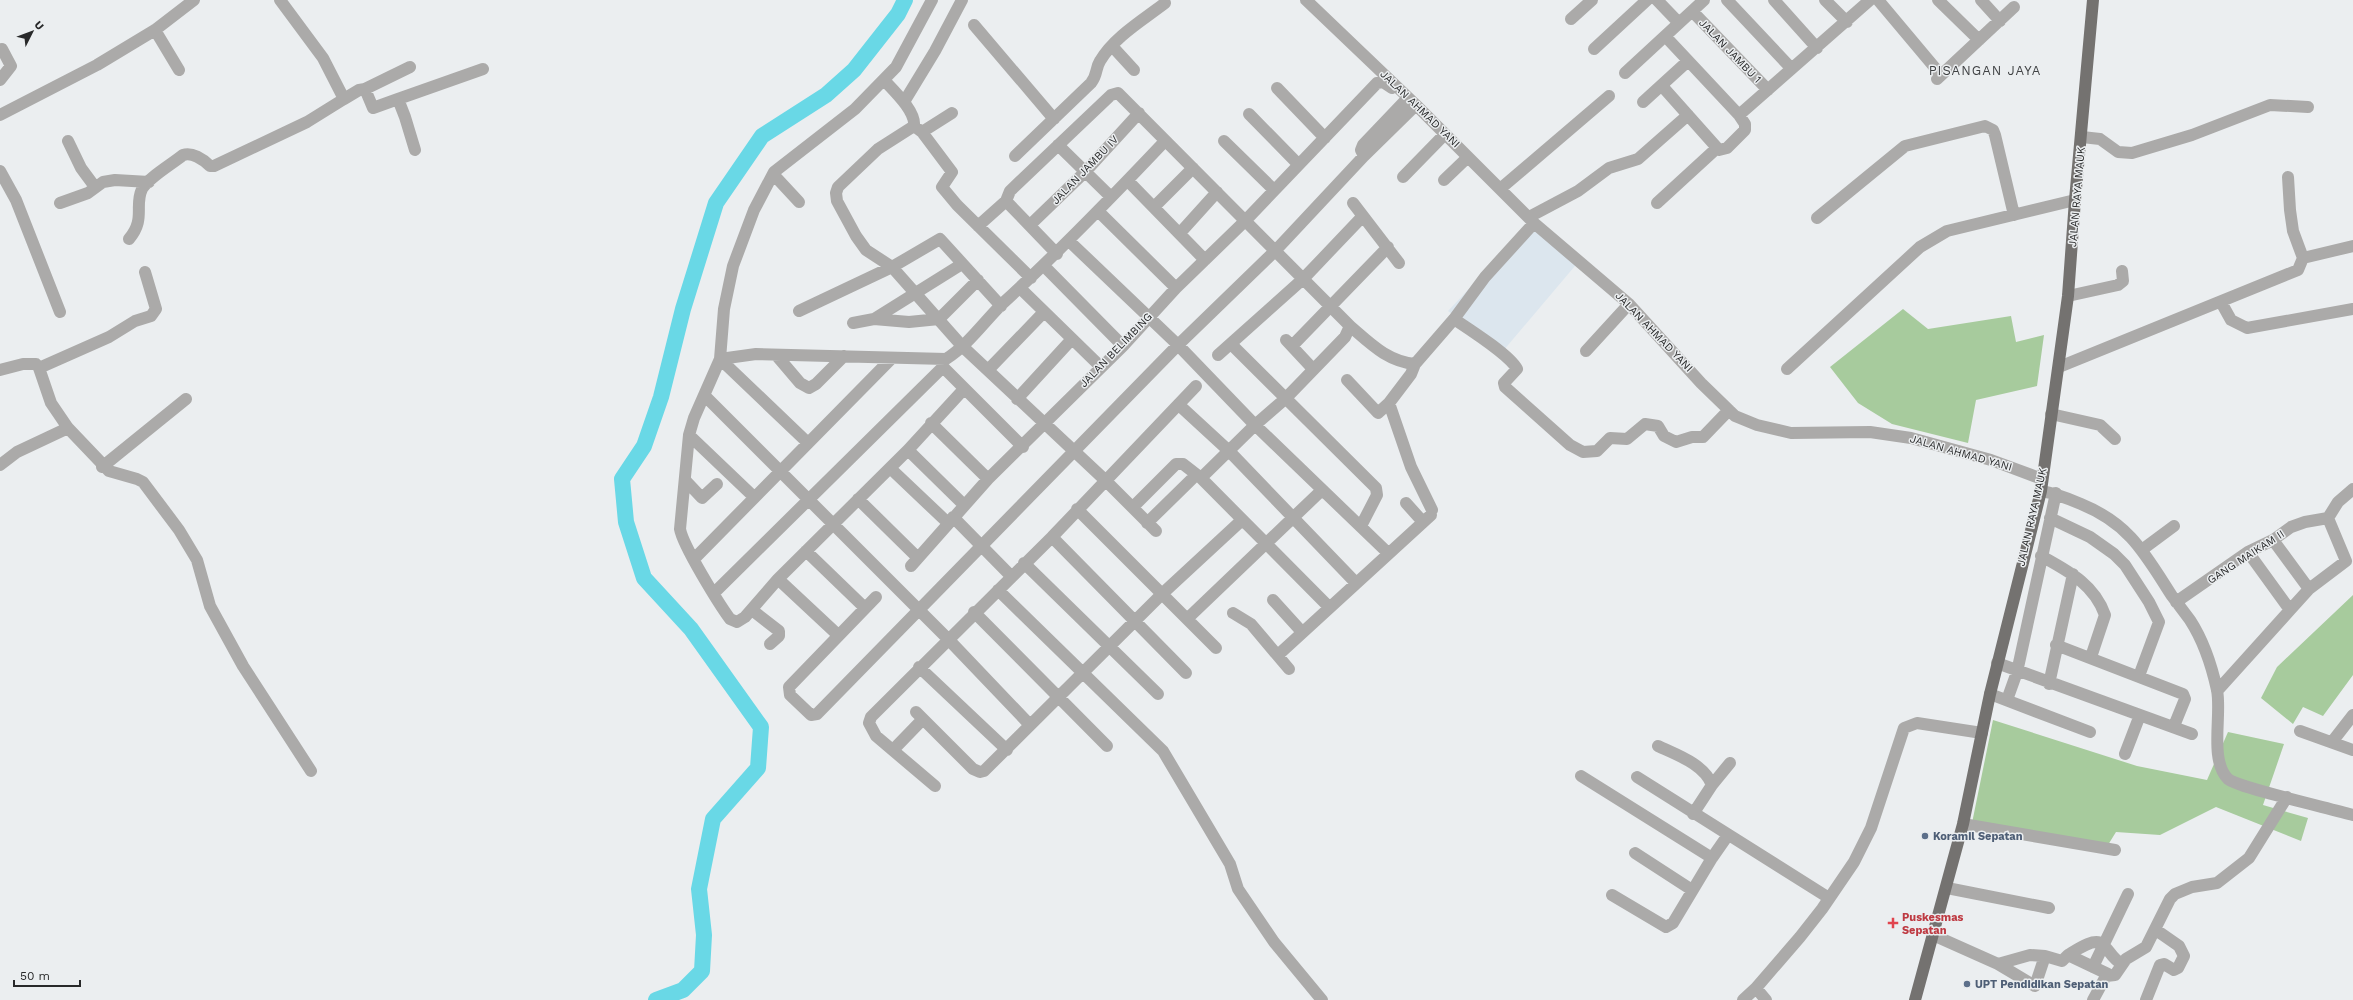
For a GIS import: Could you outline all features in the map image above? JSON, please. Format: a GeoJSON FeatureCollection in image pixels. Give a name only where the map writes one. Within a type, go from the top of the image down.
{"type":"FeatureCollection","features":[{"type":"Feature","properties":{"kind":"main road","name":"JALAN RAYA MAUK"},"geometry":{"type":"LineString","coordinates":[[1914,1000],[1947,888],[1963,824],[1997,663],[2042,485],[2068,296],[2093,0]]}},
{"type":"Feature","properties":{"kind":"street"},"geometry":{"type":"LineString","coordinates":[[1,111],[97,65],[155,30],[194,0]]}},
{"type":"Feature","properties":{"kind":"street"},"geometry":{"type":"LineString","coordinates":[[280,0],[323,58],[344,99]]}},
{"type":"Feature","properties":{"kind":"street"},"geometry":{"type":"LineString","coordinates":[[932,0],[896,67],[855,109],[773,174],[754,210],[733,266],[724,309],[720,359],[689,435],[680,529],[684,541],[694,559],[733,622],[737,622],[745,617],[752,610],[778,579],[832,523],[908,450],[931,423],[964,389]]}},
{"type":"Feature","properties":{"kind":"street"},"geometry":{"type":"LineString","coordinates":[[904,102],[935,51],[962,0]]}},
{"type":"Feature","properties":{"kind":"street","name":"JALAN AHMAD YANI"},"geometry":{"type":"LineString","coordinates":[[1306,0],[1410,106],[1445,134],[1532,220],[1629,304],[1701,383],[1735,416],[1750,423],[1790,433],[1870,432],[1911,438],[1991,460],[2056,493],[2108,516],[2129,534],[2143,549],[2176,602],[2191,621],[2205,651],[2217,692],[2218,748],[2224,773],[2233,782],[2353,815]]}},
{"type":"Feature","properties":{"kind":"street"},"geometry":{"type":"LineString","coordinates":[[1571,19],[1592,0]]}},
{"type":"Feature","properties":{"kind":"street"},"geometry":{"type":"LineString","coordinates":[[1594,49],[1647,0]]}},
{"type":"Feature","properties":{"kind":"street"},"geometry":{"type":"LineString","coordinates":[[1657,0],[1679,23]]}},
{"type":"Feature","properties":{"kind":"street"},"geometry":{"type":"LineString","coordinates":[[1625,73],[1704,0]]}},
{"type":"Feature","properties":{"kind":"street"},"geometry":{"type":"LineString","coordinates":[[1727,0],[1791,68]]}},
{"type":"Feature","properties":{"kind":"street"},"geometry":{"type":"LineString","coordinates":[[1774,0],[1817,48]]}},
{"type":"Feature","properties":{"kind":"street"},"geometry":{"type":"LineString","coordinates":[[1825,0],[1846,22]]}},
{"type":"Feature","properties":{"kind":"street"},"geometry":{"type":"LineString","coordinates":[[1739,115],[1870,0]]}},
{"type":"Feature","properties":{"kind":"street"},"geometry":{"type":"LineString","coordinates":[[1878,0],[1939,77],[2000,21],[2014,6]]}},
{"type":"Feature","properties":{"kind":"street"},"geometry":{"type":"LineString","coordinates":[[1938,0],[1979,40]]}},
{"type":"Feature","properties":{"kind":"street"},"geometry":{"type":"LineString","coordinates":[[1981,0],[2000,21]]}},
{"type":"Feature","properties":{"kind":"street"},"geometry":{"type":"LineString","coordinates":[[1014,156],[1096,77],[1100,61],[1112,46],[1165,1]]}},
{"type":"Feature","properties":{"kind":"street","name":"JALAN JAMBU 1"},"geometry":{"type":"LineString","coordinates":[[1692,11],[1768,90]]}},
{"type":"Feature","properties":{"kind":"street"},"geometry":{"type":"LineString","coordinates":[[974,25],[1054,119]]}},
{"type":"Feature","properties":{"kind":"street"},"geometry":{"type":"LineString","coordinates":[[155,30],[179,70]]}},
{"type":"Feature","properties":{"kind":"street"},"geometry":{"type":"LineString","coordinates":[[1662,86],[1716,148],[1724,150],[1745,130],[1745,124],[1739,115],[1665,36]]}},
{"type":"Feature","properties":{"kind":"street"},"geometry":{"type":"LineString","coordinates":[[1112,46],[1134,70]]}},
{"type":"Feature","properties":{"kind":"street"},"geometry":{"type":"LineString","coordinates":[[0,80],[11,66],[1,49]]}},
{"type":"Feature","properties":{"kind":"street"},"geometry":{"type":"LineString","coordinates":[[1643,102],[1688,61]]}},
{"type":"Feature","properties":{"kind":"street"},"geometry":{"type":"LineString","coordinates":[[129,239],[138,224],[140,195],[149,182],[184,154],[200,158],[213,166],[307,122],[359,90],[365,89],[410,66]]}},
{"type":"Feature","properties":{"kind":"street"},"geometry":{"type":"LineString","coordinates":[[365,89],[373,108],[484,69]]}},
{"type":"Feature","properties":{"kind":"street"},"geometry":{"type":"LineString","coordinates":[[884,80],[904,102],[918,129],[952,172],[942,186],[978,226],[1031,278]]}},
{"type":"Feature","properties":{"kind":"street","name":"JALAN BELIMBING"},"geometry":{"type":"LineString","coordinates":[[858,499],[915,562],[988,479],[1023,447],[1123,346],[1176,288],[1245,221],[1273,189],[1380,82],[1395,90],[1410,106]]}},
{"type":"Feature","properties":{"kind":"street"},"geometry":{"type":"LineString","coordinates":[[1277,88],[1325,138]]}},
{"type":"Feature","properties":{"kind":"street"},"geometry":{"type":"LineString","coordinates":[[978,226],[1006,200],[1010,191],[1115,93],[1121,95],[1350,326],[1378,351],[1398,361],[1415,364]]}},
{"type":"Feature","properties":{"kind":"street"},"geometry":{"type":"LineString","coordinates":[[1500,190],[1609,96]]}},
{"type":"Feature","properties":{"kind":"street"},"geometry":{"type":"LineString","coordinates":[[398,99],[406,117],[415,150]]}},
{"type":"Feature","properties":{"kind":"street"},"geometry":{"type":"LineString","coordinates":[[2082,137],[2100,139],[2118,152],[2132,153],[2192,135],[2270,105],[2308,107]]}},
{"type":"Feature","properties":{"kind":"street"},"geometry":{"type":"LineString","coordinates":[[876,597],[788,688],[790,695],[813,716],[1178,345],[1276,250],[1410,106]]}},
{"type":"Feature","properties":{"kind":"street"},"geometry":{"type":"LineString","coordinates":[[952,113],[878,150],[841,184],[836,193],[837,202],[862,244],[870,254],[892,267],[962,346],[989,369],[1017,398],[1074,450],[1151,527],[1199,477],[1229,451],[1255,425],[1286,399],[1346,336],[1350,326]]}},
{"type":"Feature","properties":{"kind":"street","name":"JALAN JAMBU IV"},"geometry":{"type":"LineString","coordinates":[[1030,225],[1086,171],[1139,113]]}},
{"type":"Feature","properties":{"kind":"street"},"geometry":{"type":"LineString","coordinates":[[1249,114],[1298,164]]}},
{"type":"Feature","properties":{"kind":"street"},"geometry":{"type":"LineString","coordinates":[[1347,380],[1378,413],[1389,403],[1411,374],[1415,364],[1454,319],[1485,277],[1532,220],[1578,191],[1609,168],[1638,159],[1688,116]]}},
{"type":"Feature","properties":{"kind":"street"},"geometry":{"type":"LineString","coordinates":[[1817,218],[1905,146],[1985,126],[1993,130],[1995,135],[2014,215]]}},
{"type":"Feature","properties":{"kind":"street"},"geometry":{"type":"LineString","coordinates":[[1402,177],[1445,134]]}},
{"type":"Feature","properties":{"kind":"street"},"geometry":{"type":"LineString","coordinates":[[68,141],[81,168],[95,187]]}},
{"type":"Feature","properties":{"kind":"street"},"geometry":{"type":"LineString","coordinates":[[714,593],[942,363],[962,346],[1001,306],[1069,242],[1166,141]]}},
{"type":"Feature","properties":{"kind":"street"},"geometry":{"type":"LineString","coordinates":[[1224,141],[1273,189]]}},
{"type":"Feature","properties":{"kind":"street"},"geometry":{"type":"LineString","coordinates":[[1058,145],[1111,197]]}},
{"type":"Feature","properties":{"kind":"street"},"geometry":{"type":"LineString","coordinates":[[1657,203],[1716,148]]}},
{"type":"Feature","properties":{"kind":"street"},"geometry":{"type":"LineString","coordinates":[[1444,180],[1468,156]]}},
{"type":"Feature","properties":{"kind":"street"},"geometry":{"type":"LineString","coordinates":[[1154,207],[1193,168]]}},
{"type":"Feature","properties":{"kind":"street"},"geometry":{"type":"LineString","coordinates":[[0,171],[16,200],[60,312]]}},
{"type":"Feature","properties":{"kind":"street"},"geometry":{"type":"LineString","coordinates":[[773,174],[799,202]]}},
{"type":"Feature","properties":{"kind":"street"},"geometry":{"type":"LineString","coordinates":[[2059,367],[2298,270],[2303,258],[2293,231],[2288,177]]}},
{"type":"Feature","properties":{"kind":"street"},"geometry":{"type":"LineString","coordinates":[[60,203],[88,193],[95,187],[115,180],[149,182]]}},
{"type":"Feature","properties":{"kind":"street"},"geometry":{"type":"LineString","coordinates":[[1128,181],[1205,260]]}},
{"type":"Feature","properties":{"kind":"street"},"geometry":{"type":"LineString","coordinates":[[1180,234],[1217,192]]}},
{"type":"Feature","properties":{"kind":"street"},"geometry":{"type":"LineString","coordinates":[[1006,200],[1057,254]]}},
{"type":"Feature","properties":{"kind":"street"},"geometry":{"type":"LineString","coordinates":[[1787,369],[1929,240],[1947,231],[2075,200]]}},
{"type":"Feature","properties":{"kind":"street"},"geometry":{"type":"LineString","coordinates":[[1354,203],[1399,263]]}},
{"type":"Feature","properties":{"kind":"street"},"geometry":{"type":"LineString","coordinates":[[1098,211],[1176,288]]}},
{"type":"Feature","properties":{"kind":"street"},"geometry":{"type":"LineString","coordinates":[[1218,355],[1302,279],[1363,216]]}},
{"type":"Feature","properties":{"kind":"street"},"geometry":{"type":"LineString","coordinates":[[799,311],[892,267],[940,239],[1001,306]]}},
{"type":"Feature","properties":{"kind":"street"},"geometry":{"type":"LineString","coordinates":[[1069,242],[1178,345],[1255,425],[1388,553]]}},
{"type":"Feature","properties":{"kind":"street"},"geometry":{"type":"LineString","coordinates":[[2303,258],[2353,246]]}},
{"type":"Feature","properties":{"kind":"street"},"geometry":{"type":"LineString","coordinates":[[1313,369],[1289,343],[1331,308],[1388,247]]}},
{"type":"Feature","properties":{"kind":"street"},"geometry":{"type":"LineString","coordinates":[[874,319],[962,264]]}},
{"type":"Feature","properties":{"kind":"street"},"geometry":{"type":"LineString","coordinates":[[1044,266],[1123,346]]}},
{"type":"Feature","properties":{"kind":"street"},"geometry":{"type":"LineString","coordinates":[[2068,296],[2118,285],[2123,281],[2122,271]]}},
{"type":"Feature","properties":{"kind":"street"},"geometry":{"type":"LineString","coordinates":[[40,368],[109,337],[135,321],[146,318],[154,313],[156,309],[145,272]]}},
{"type":"Feature","properties":{"kind":"street"},"geometry":{"type":"LineString","coordinates":[[853,323],[874,319],[908,322],[939,319],[978,280]]}},
{"type":"Feature","properties":{"kind":"street"},"geometry":{"type":"LineString","coordinates":[[1020,288],[1101,367]]}},
{"type":"Feature","properties":{"kind":"street"},"geometry":{"type":"LineString","coordinates":[[2221,302],[2231,320],[2247,328],[2353,309]]}},
{"type":"Feature","properties":{"kind":"street"},"geometry":{"type":"LineString","coordinates":[[1586,351],[1629,304]]}},
{"type":"Feature","properties":{"kind":"street"},"geometry":{"type":"LineString","coordinates":[[989,369],[1044,312]]}},
{"type":"Feature","properties":{"kind":"street"},"geometry":{"type":"LineString","coordinates":[[1454,319],[1504,354],[1515,365],[1517,369],[1504,383],[1505,387],[1570,445],[1583,452],[1597,451],[1610,438],[1629,438],[1645,424],[1658,426],[1670,441],[1679,442],[1692,437],[1703,437],[1729,410]]}},
{"type":"Feature","properties":{"kind":"street"},"geometry":{"type":"LineString","coordinates":[[1017,398],[1072,339]]}},
{"type":"Feature","properties":{"kind":"street"},"geometry":{"type":"LineString","coordinates":[[1231,344],[1376,488],[1377,495],[1361,526]]}},
{"type":"Feature","properties":{"kind":"street"},"geometry":{"type":"LineString","coordinates":[[720,359],[748,355],[844,356],[892,358],[942,363],[964,389],[1023,447]]}},
{"type":"Feature","properties":{"kind":"street"},"geometry":{"type":"LineString","coordinates":[[777,356],[800,383],[809,388],[816,384],[844,356]]}},
{"type":"Feature","properties":{"kind":"street"},"geometry":{"type":"LineString","coordinates":[[694,559],[892,358]]}},
{"type":"Feature","properties":{"kind":"street"},"geometry":{"type":"LineString","coordinates":[[720,359],[808,443]]}},
{"type":"Feature","properties":{"kind":"street"},"geometry":{"type":"LineString","coordinates":[[0,370],[29,363],[36,364],[40,368],[51,403],[68,428],[102,467],[114,474],[137,479],[142,482],[179,530],[197,560],[210,606],[243,666],[311,770]]}},
{"type":"Feature","properties":{"kind":"street"},"geometry":{"type":"LineString","coordinates":[[935,786],[876,736],[869,723],[877,709],[1052,537],[1077,509],[1196,386]]}},
{"type":"Feature","properties":{"kind":"street"},"geometry":{"type":"LineString","coordinates":[[705,396],[779,472],[948,639],[1030,725]]}},
{"type":"Feature","properties":{"kind":"street"},"geometry":{"type":"LineString","coordinates":[[102,467],[186,399]]}},
{"type":"Feature","properties":{"kind":"street"},"geometry":{"type":"LineString","coordinates":[[1389,403],[1429,516]]}},
{"type":"Feature","properties":{"kind":"street"},"geometry":{"type":"LineString","coordinates":[[1178,405],[1229,451],[1356,583]]}},
{"type":"Feature","properties":{"kind":"street"},"geometry":{"type":"LineString","coordinates":[[2051,414],[2100,424],[2116,439]]}},
{"type":"Feature","properties":{"kind":"street"},"geometry":{"type":"LineString","coordinates":[[931,423],[988,479]]}},
{"type":"Feature","properties":{"kind":"street"},"geometry":{"type":"LineString","coordinates":[[0,465],[17,452],[68,428]]}},
{"type":"Feature","properties":{"kind":"street"},"geometry":{"type":"LineString","coordinates":[[689,435],[754,497]]}},
{"type":"Feature","properties":{"kind":"street"},"geometry":{"type":"LineString","coordinates":[[908,450],[964,505]]}},
{"type":"Feature","properties":{"kind":"street"},"geometry":{"type":"LineString","coordinates":[[1132,507],[1176,464],[1183,464],[1199,477],[1329,607]]}},
{"type":"Feature","properties":{"kind":"street"},"geometry":{"type":"LineString","coordinates":[[890,468],[951,520],[1011,576]]}},
{"type":"Feature","properties":{"kind":"street"},"geometry":{"type":"LineString","coordinates":[[685,480],[702,498],[717,484]]}},
{"type":"Feature","properties":{"kind":"street"},"geometry":{"type":"LineString","coordinates":[[2217,692],[2309,589],[2346,560],[2328,518],[2338,502],[2353,489]]}},
{"type":"Feature","properties":{"kind":"street"},"geometry":{"type":"LineString","coordinates":[[1188,619],[1322,490]]}},
{"type":"Feature","properties":{"kind":"street"},"geometry":{"type":"LineString","coordinates":[[2007,700],[2017,672],[2041,556],[2056,493]]}},
{"type":"Feature","properties":{"kind":"street"},"geometry":{"type":"LineString","coordinates":[[1406,503],[1429,516]]}},
{"type":"Feature","properties":{"kind":"street"},"geometry":{"type":"LineString","coordinates":[[1077,509],[1216,648]]}},
{"type":"Feature","properties":{"kind":"street"},"geometry":{"type":"LineString","coordinates":[[1278,655],[1429,516]]}},
{"type":"Feature","properties":{"kind":"street"},"geometry":{"type":"LineString","coordinates":[[2050,518],[2090,537],[2114,554],[2125,565],[2149,602],[2159,622],[2139,676]]}},
{"type":"Feature","properties":{"kind":"street","name":"GANG MAIKAM II"},"geometry":{"type":"LineString","coordinates":[[2176,602],[2248,552],[2273,540],[2291,527],[2305,522],[2328,518]]}},
{"type":"Feature","properties":{"kind":"street"},"geometry":{"type":"LineString","coordinates":[[893,750],[920,716],[977,771],[985,771],[1162,594],[1242,520]]}},
{"type":"Feature","properties":{"kind":"street"},"geometry":{"type":"LineString","coordinates":[[2143,549],[2174,526]]}},
{"type":"Feature","properties":{"kind":"street"},"geometry":{"type":"LineString","coordinates":[[1052,537],[1136,620],[1186,673]]}},
{"type":"Feature","properties":{"kind":"street"},"geometry":{"type":"LineString","coordinates":[[2273,540],[2309,589]]}},
{"type":"Feature","properties":{"kind":"street"},"geometry":{"type":"LineString","coordinates":[[806,551],[865,608]]}},
{"type":"Feature","properties":{"kind":"street"},"geometry":{"type":"LineString","coordinates":[[2248,552],[2290,610]]}},
{"type":"Feature","properties":{"kind":"street"},"geometry":{"type":"LineString","coordinates":[[2041,556],[2073,574],[2090,588],[2101,603],[2105,615],[2091,657]]}},
{"type":"Feature","properties":{"kind":"street"},"geometry":{"type":"LineString","coordinates":[[1024,563],[1158,694]]}},
{"type":"Feature","properties":{"kind":"street"},"geometry":{"type":"LineString","coordinates":[[2049,684],[2056,645],[2073,574]]}},
{"type":"Feature","properties":{"kind":"street"},"geometry":{"type":"LineString","coordinates":[[778,579],[838,635]]}},
{"type":"Feature","properties":{"kind":"street"},"geometry":{"type":"LineString","coordinates":[[998,590],[1084,672],[1163,751],[1230,864],[1238,890],[1274,942],[1322,1000]]}},
{"type":"Feature","properties":{"kind":"street"},"geometry":{"type":"LineString","coordinates":[[1273,600],[1302,632]]}},
{"type":"Feature","properties":{"kind":"street"},"geometry":{"type":"LineString","coordinates":[[752,610],[779,631],[779,636],[770,644]]}},
{"type":"Feature","properties":{"kind":"street"},"geometry":{"type":"LineString","coordinates":[[974,612],[1107,746]]}},
{"type":"Feature","properties":{"kind":"street"},"geometry":{"type":"LineString","coordinates":[[1233,613],[1251,624],[1289,669]]}},
{"type":"Feature","properties":{"kind":"street"},"geometry":{"type":"LineString","coordinates":[[2056,645],[2091,657],[2185,696],[2174,726]]}},
{"type":"Feature","properties":{"kind":"street"},"geometry":{"type":"LineString","coordinates":[[1997,663],[2049,684],[2174,726],[2192,734]]}},
{"type":"Feature","properties":{"kind":"street"},"geometry":{"type":"LineString","coordinates":[[919,667],[1007,750]]}},
{"type":"Feature","properties":{"kind":"street"},"geometry":{"type":"LineString","coordinates":[[1990,694],[2090,732]]}},
{"type":"Feature","properties":{"kind":"street"},"geometry":{"type":"LineString","coordinates":[[2125,754],[2140,715]]}},
{"type":"Feature","properties":{"kind":"street"},"geometry":{"type":"LineString","coordinates":[[2332,742],[2353,715]]}},
{"type":"Feature","properties":{"kind":"street"},"geometry":{"type":"LineString","coordinates":[[1743,1000],[1756,988],[1800,937],[1854,862],[1871,828],[1904,728],[1916,723],[1982,733]]}},
{"type":"Feature","properties":{"kind":"street"},"geometry":{"type":"LineString","coordinates":[[2300,731],[2353,750]]}},
{"type":"Feature","properties":{"kind":"street"},"geometry":{"type":"LineString","coordinates":[[1658,746],[1701,770],[1708,776],[1712,785]]}},
{"type":"Feature","properties":{"kind":"street"},"geometry":{"type":"LineString","coordinates":[[1694,814],[1712,785],[1730,763]]}},
{"type":"Feature","properties":{"kind":"street"},"geometry":{"type":"LineString","coordinates":[[1581,776],[1712,858]]}},
{"type":"Feature","properties":{"kind":"street"},"geometry":{"type":"LineString","coordinates":[[1637,777],[1829,898]]}},
{"type":"Feature","properties":{"kind":"street"},"geometry":{"type":"LineString","coordinates":[[2068,956],[2108,974],[2115,975],[2122,964],[2131,956],[2142,951],[2156,930],[2170,899],[2175,894],[2196,886],[2217,883],[2249,858],[2287,797]]}},
{"type":"Feature","properties":{"kind":"street"},"geometry":{"type":"LineString","coordinates":[[1963,824],[2115,850]]}},
{"type":"Feature","properties":{"kind":"street"},"geometry":{"type":"LineString","coordinates":[[1612,895],[1666,927],[1673,923],[1712,858],[1728,835]]}},
{"type":"Feature","properties":{"kind":"street"},"geometry":{"type":"LineString","coordinates":[[1635,853],[1692,890]]}},
{"type":"Feature","properties":{"kind":"street"},"geometry":{"type":"LineString","coordinates":[[1947,888],[2049,908]]}},
{"type":"Feature","properties":{"kind":"street"},"geometry":{"type":"LineString","coordinates":[[2093,967],[2102,944],[2128,894]]}},
{"type":"Feature","properties":{"kind":"street"},"geometry":{"type":"LineString","coordinates":[[2146,1000],[2160,965],[2164,964],[2174,970],[2178,968],[2184,956],[2179,946],[2156,930]]}},
{"type":"Feature","properties":{"kind":"street"},"geometry":{"type":"LineString","coordinates":[[1933,935],[1998,964],[2035,986],[2045,956]]}},
{"type":"Feature","properties":{"kind":"street"},"geometry":{"type":"LineString","coordinates":[[1998,964],[2030,955],[2045,956],[2062,961],[2084,946],[2098,942],[2102,944],[2110,955],[2122,964]]}},
{"type":"Feature","properties":{"kind":"street"},"geometry":{"type":"LineString","coordinates":[[2093,1000],[2108,974]]}},
{"type":"Feature","properties":{"kind":"street"},"geometry":{"type":"LineString","coordinates":[[1756,988],[1766,1000]]}},
{"type":"Feature","properties":{"kind":"shaded area"},"geometry":{"type":"Polygon","coordinates":[[[1534,220],[1580,260],[1503,351],[1448,311],[1534,220]]]}},
{"type":"Feature","properties":{"kind":"green space"},"geometry":{"type":"Polygon","coordinates":[[[1903,309],[1928,329],[2011,316],[2016,342],[2044,335],[2037,386],[1976,400],[1968,443],[1892,424],[1858,403],[1830,367],[1903,309]]]}},
{"type":"Feature","properties":{"kind":"green space"},"geometry":{"type":"Polygon","coordinates":[[[2353,595],[2353,675],[2323,716],[2303,707],[2293,724],[2261,698],[2277,667],[2353,595]]]}},
{"type":"Feature","properties":{"kind":"green space"},"geometry":{"type":"Polygon","coordinates":[[[1993,720],[2137,766],[2207,780],[2228,732],[2284,744],[2263,805],[2308,818],[2301,841],[2216,807],[2160,835],[2116,832],[2103,853],[1971,828],[1993,720]]]}},
{"type":"Feature","properties":{"kind":"waterway"},"geometry":{"type":"LineString","coordinates":[[656,1000],[683,990],[702,971],[704,935],[699,889],[713,819],[758,768],[761,727],[691,629],[644,578],[626,522],[622,479],[644,446],[661,397],[683,309],[716,203],[762,136],[826,95],[854,70],[898,14],[905,0]]}},
{"type":"Feature","properties":{"kind":"place","name":"Koramil Sepatan"},"geometry":{"type":"Point","coordinates":[1925,836]}},
{"type":"Feature","properties":{"kind":"place","name":"Puskesmas Sepatan"},"geometry":{"type":"Point","coordinates":[1893,923]}},
{"type":"Feature","properties":{"kind":"place","name":"UPT Pendidikan Sepatan"},"geometry":{"type":"Point","coordinates":[1967,984]}},
{"type":"Feature","properties":{"kind":"district","name":"PISANGAN JAYA"},"geometry":{"type":"Point","coordinates":[1985,70]}}]}
